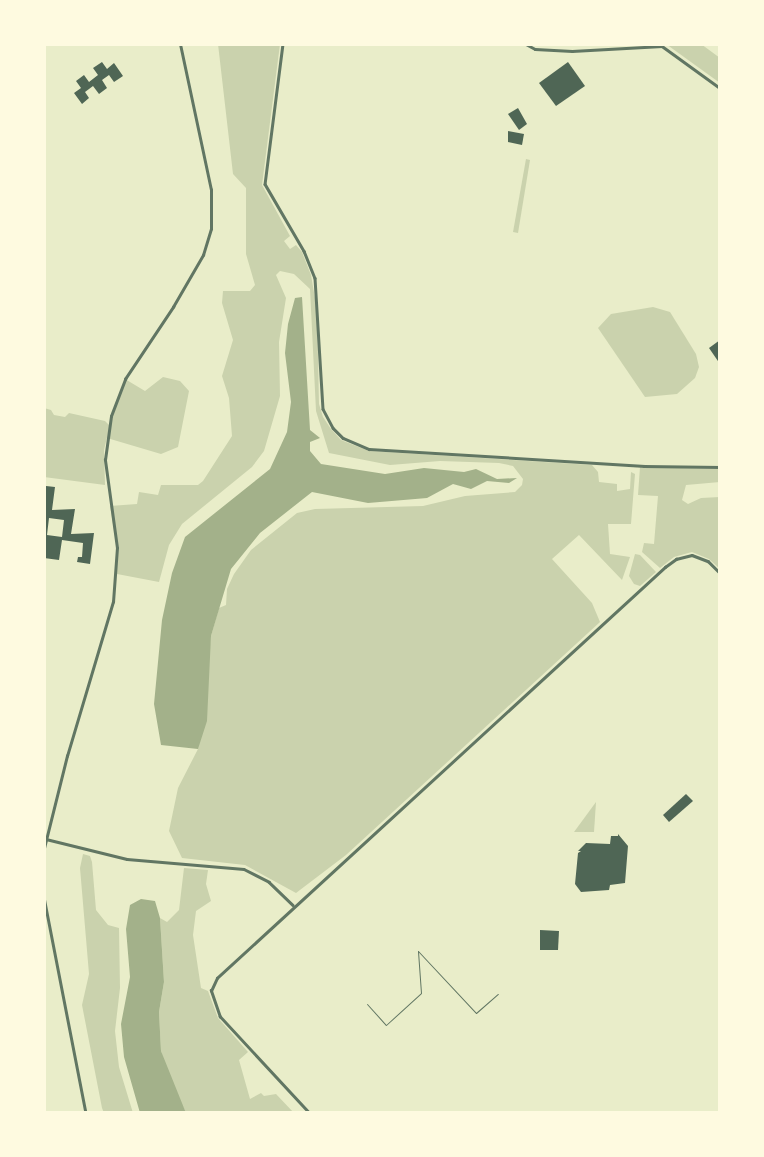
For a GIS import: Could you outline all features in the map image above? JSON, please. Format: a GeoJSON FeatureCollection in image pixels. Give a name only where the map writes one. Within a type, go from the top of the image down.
{"type":"FeatureCollection","features":[{"type":"Feature","properties":{"kind":"street"},"geometry":{"type":"LineString","coordinates":[[44,848],[113,602],[117,548],[105,460],[111,416],[125,379],[173,307],[203,255],[211,229],[211,190],[180,44]]}},
{"type":"Feature","properties":{"kind":"street"},"geometry":{"type":"LineString","coordinates":[[283,44],[265,184],[304,251],[315,278],[319,308],[322,403],[333,428],[343,438],[369,449],[644,466],[720,467]]}},
{"type":"Feature","properties":{"kind":"street"},"geometry":{"type":"LineString","coordinates":[[526,44],[535,49],[572,51],[662,46],[720,88]]}},
{"type":"Feature","properties":{"kind":"street"},"geometry":{"type":"LineString","coordinates":[[309,1113],[225,1023],[215,1008],[211,991],[224,970],[670,563],[687,555],[697,556],[720,573]]}},
{"type":"Feature","properties":{"kind":"street"},"geometry":{"type":"LineString","coordinates":[[45,839],[127,859],[244,869],[268,882],[293,905]]}},
{"type":"Feature","properties":{"kind":"street"},"geometry":{"type":"LineString","coordinates":[[44,897],[86,1113]]}},
{"type":"Feature","properties":{"kind":"street"},"geometry":{"type":"LineString","coordinates":[[46,941],[51,939]]}},
{"type":"Feature","properties":{"kind":"lane"},"geometry":{"type":"LineString","coordinates":[[367,1004],[386,1025],[421,993],[418,951],[476,1013],[498,994]]}},
{"type":"Feature","properties":{"kind":"shaded area"},"geometry":{"type":"Polygon","coordinates":[[[218,44],[280,44],[262,185],[290,236],[284,241],[290,249],[296,245],[302,252],[311,275],[317,310],[319,404],[323,417],[341,440],[369,451],[592,465],[598,472],[599,482],[617,484],[617,491],[630,489],[631,472],[635,474],[631,524],[608,524],[610,554],[630,557],[622,580],[579,535],[552,559],[592,603],[600,622],[346,855],[296,893],[245,865],[182,858],[169,831],[178,788],[198,749],[211,636],[219,608],[226,605],[227,589],[234,574],[251,550],[297,513],[315,509],[423,506],[465,496],[515,492],[522,485],[523,479],[513,466],[499,463],[440,461],[390,465],[329,453],[316,411],[310,289],[294,274],[280,271],[276,275],[286,298],[279,342],[280,396],[264,451],[252,467],[182,524],[169,545],[159,582],[117,574],[117,548],[110,506],[137,504],[139,492],[158,495],[161,485],[198,485],[232,436],[229,398],[222,376],[233,340],[222,303],[223,291],[250,291],[255,285],[246,254],[246,188],[233,174],[218,44]]]}},
{"type":"Feature","properties":{"kind":"shaded area"},"geometry":{"type":"Polygon","coordinates":[[[666,44],[701,44],[720,58],[720,83],[666,44]]]}},
{"type":"Feature","properties":{"kind":"shaded area"},"geometry":{"type":"Polygon","coordinates":[[[526,159],[530,160],[518,233],[513,232],[526,159]]]}},
{"type":"Feature","properties":{"kind":"shaded area"},"geometry":{"type":"Polygon","coordinates":[[[302,297],[310,430],[320,438],[310,442],[310,451],[321,464],[385,474],[424,468],[464,472],[476,469],[497,479],[517,478],[509,483],[487,481],[471,489],[453,484],[427,498],[368,503],[312,492],[260,533],[231,569],[211,636],[207,721],[198,749],[161,745],[154,704],[162,620],[172,573],[185,537],[270,469],[287,432],[291,402],[285,353],[288,324],[295,298],[302,297]]]}},
{"type":"Feature","properties":{"kind":"shaded area"},"geometry":{"type":"Polygon","coordinates":[[[653,307],[670,312],[696,354],[699,367],[695,378],[677,394],[645,397],[598,328],[611,314],[653,307]]]}},
{"type":"Feature","properties":{"kind":"shaded area"},"geometry":{"type":"Polygon","coordinates":[[[163,377],[180,381],[189,391],[178,447],[161,454],[107,438],[108,433],[104,450],[105,485],[44,477],[44,408],[51,410],[54,415],[65,417],[69,413],[105,421],[109,425],[125,379],[145,391],[163,377]]]}},
{"type":"Feature","properties":{"kind":"shaded area"},"geometry":{"type":"Polygon","coordinates":[[[640,467],[720,469],[720,482],[686,485],[682,500],[688,504],[701,498],[720,497],[720,569],[709,559],[692,552],[674,557],[660,568],[642,552],[644,543],[654,544],[658,496],[638,495],[640,467]]]}},
{"type":"Feature","properties":{"kind":"shaded area"},"geometry":{"type":"Polygon","coordinates":[[[635,554],[640,555],[656,572],[640,586],[634,584],[629,576],[635,554]]]}},
{"type":"Feature","properties":{"kind":"shaded area"},"geometry":{"type":"Polygon","coordinates":[[[596,802],[594,832],[574,832],[596,802]]]}},
{"type":"Feature","properties":{"kind":"shaded area"},"geometry":{"type":"Polygon","coordinates":[[[83,854],[90,856],[92,862],[96,910],[108,925],[119,928],[120,988],[115,1031],[119,1067],[133,1113],[104,1113],[82,1005],[89,974],[80,868],[83,854]]]}},
{"type":"Feature","properties":{"kind":"shaded area"},"geometry":{"type":"Polygon","coordinates":[[[184,868],[208,870],[206,884],[211,901],[196,911],[193,935],[201,988],[208,991],[218,1018],[248,1052],[239,1060],[250,1099],[261,1093],[264,1096],[276,1094],[294,1113],[186,1113],[169,1078],[161,1051],[159,1012],[164,982],[160,918],[167,922],[179,910],[184,868]]]}},
{"type":"Feature","properties":{"kind":"shaded area"},"geometry":{"type":"Polygon","coordinates":[[[141,899],[155,901],[160,918],[164,982],[159,1012],[161,1051],[186,1113],[140,1113],[124,1057],[121,1024],[130,977],[126,929],[130,905],[141,899]]]}},
{"type":"Feature","properties":{"kind":"building"},"geometry":{"type":"Polygon","coordinates":[[[102,62],[107,69],[114,63],[123,76],[114,82],[109,75],[102,80],[107,88],[99,94],[93,86],[85,92],[89,98],[82,104],[74,93],[81,88],[76,81],[84,75],[89,82],[98,75],[93,68],[102,62]]]}},
{"type":"Feature","properties":{"kind":"building"},"geometry":{"type":"Polygon","coordinates":[[[568,62],[585,86],[556,106],[539,83],[568,62]]]}},
{"type":"Feature","properties":{"kind":"building"},"geometry":{"type":"Polygon","coordinates":[[[518,108],[527,124],[519,130],[508,114],[518,108]]]}},
{"type":"Feature","properties":{"kind":"building"},"geometry":{"type":"Polygon","coordinates":[[[508,131],[524,134],[522,145],[508,142],[508,131]]]}},
{"type":"Feature","properties":{"kind":"building"},"geometry":{"type":"Polygon","coordinates":[[[720,340],[720,364],[709,348],[720,340]]]}},
{"type":"Feature","properties":{"kind":"building"},"geometry":{"type":"Polygon","coordinates":[[[46,486],[55,487],[52,510],[75,509],[71,534],[94,533],[90,564],[77,562],[78,557],[82,557],[83,543],[62,540],[59,560],[44,558],[46,486]],[[49,518],[47,535],[62,537],[64,520],[49,518]]]}},
{"type":"Feature","properties":{"kind":"building"},"geometry":{"type":"Polygon","coordinates":[[[686,794],[693,801],[669,822],[663,815],[686,794]]]}},
{"type":"Feature","properties":{"kind":"building"},"geometry":{"type":"Polygon","coordinates":[[[618,834],[628,846],[625,883],[610,885],[609,890],[581,892],[575,884],[578,853],[581,851],[578,851],[586,843],[610,844],[611,836],[618,834]]]}},
{"type":"Feature","properties":{"kind":"building"},"geometry":{"type":"Polygon","coordinates":[[[540,930],[559,931],[558,950],[540,950],[540,930]]]}}]}
